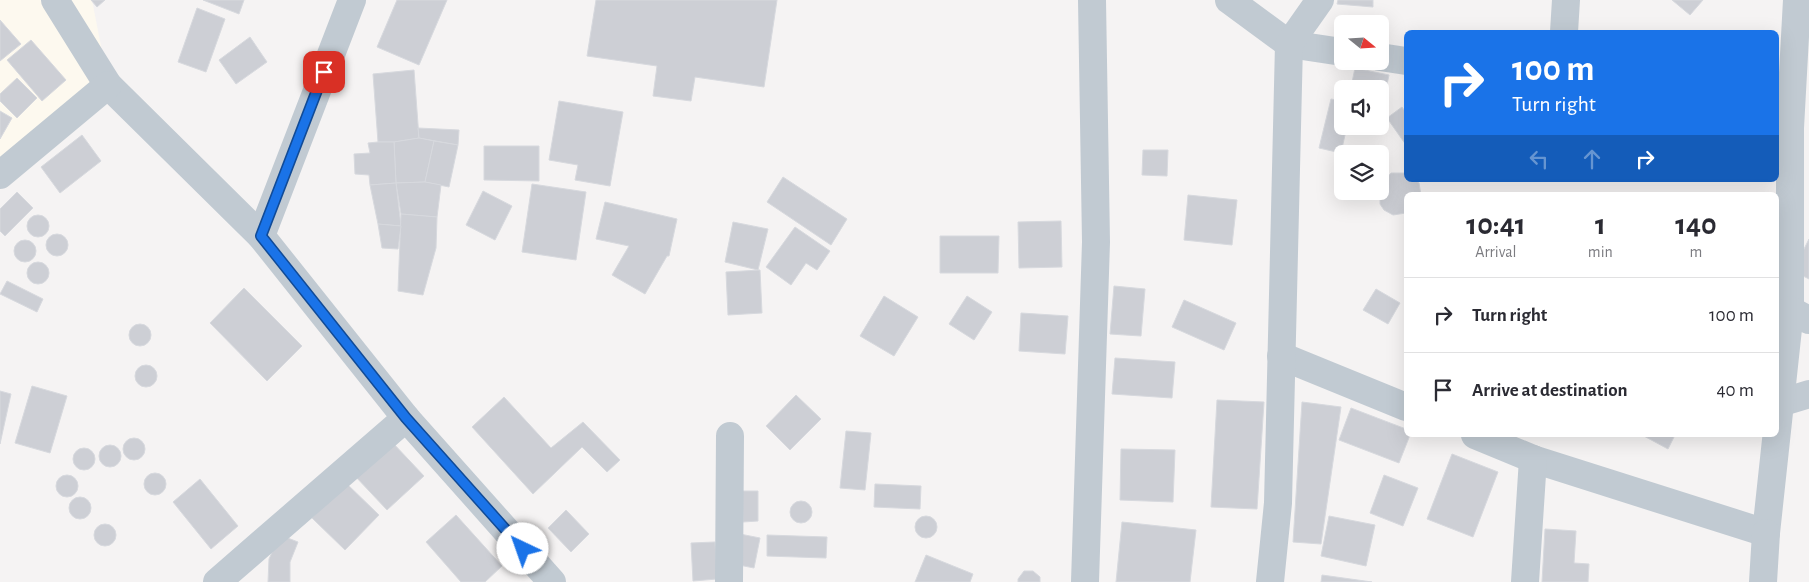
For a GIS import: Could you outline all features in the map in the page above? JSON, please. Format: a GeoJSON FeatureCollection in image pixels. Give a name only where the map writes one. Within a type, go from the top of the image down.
{"type":"FeatureCollection","features":[{"type":"Feature","properties":{"kind":"street"},"geometry":{"type":"LineString","coordinates":[[56,0],[108,85],[261,236],[406,418],[548,580]]}},
{"type":"Feature","properties":{"kind":"street"},"geometry":{"type":"LineString","coordinates":[[261,236],[352,0]]}},
{"type":"Feature","properties":{"kind":"street"},"geometry":{"type":"LineString","coordinates":[[1085,582],[1096,242],[1092,0]]}},
{"type":"Feature","properties":{"kind":"street"},"geometry":{"type":"LineString","coordinates":[[1229,0],[1289,44],[1334,51]]}},
{"type":"Feature","properties":{"kind":"street"},"geometry":{"type":"LineString","coordinates":[[1270,582],[1278,503],[1289,44],[1320,0]]}},
{"type":"Feature","properties":{"kind":"street"},"geometry":{"type":"LineString","coordinates":[[1564,30],[1566,0]]}},
{"type":"Feature","properties":{"kind":"street"},"geometry":{"type":"LineString","coordinates":[[1779,412],[1799,315],[1792,128],[1797,0]]}},
{"type":"Feature","properties":{"kind":"street"},"geometry":{"type":"LineString","coordinates":[[1389,58],[1404,61]]}},
{"type":"Feature","properties":{"kind":"street"},"geometry":{"type":"LineString","coordinates":[[0,175],[108,85]]}},
{"type":"Feature","properties":{"kind":"street"},"geometry":{"type":"LineString","coordinates":[[1281,356],[1404,406]]}},
{"type":"Feature","properties":{"kind":"street"},"geometry":{"type":"LineString","coordinates":[[1780,403],[1809,394]]}},
{"type":"Feature","properties":{"kind":"street"},"geometry":{"type":"LineString","coordinates":[[217,582],[406,418]]}},
{"type":"Feature","properties":{"kind":"street"},"geometry":{"type":"LineString","coordinates":[[729,582],[730,436]]}},
{"type":"Feature","properties":{"kind":"street"},"geometry":{"type":"LineString","coordinates":[[1480,437],[1533,458],[1766,533]]}},
{"type":"Feature","properties":{"kind":"street"},"geometry":{"type":"LineString","coordinates":[[1763,582],[1766,533],[1776,437]]}},
{"type":"Feature","properties":{"kind":"street"},"geometry":{"type":"LineString","coordinates":[[1525,582],[1533,458]]}},
{"type":"Feature","properties":{"kind":"shaded area"},"geometry":{"type":"Polygon","coordinates":[[[0,0],[92,0],[108,82],[0,173],[0,0]]]}},
{"type":"Feature","properties":{"kind":"building"},"geometry":{"type":"Polygon","coordinates":[[[91,0],[105,0],[97,7],[91,0]]]}},
{"type":"Feature","properties":{"kind":"building"},"geometry":{"type":"Polygon","coordinates":[[[203,0],[244,0],[239,14],[203,0]]]}},
{"type":"Feature","properties":{"kind":"building"},"geometry":{"type":"Polygon","coordinates":[[[397,0],[447,0],[419,65],[377,47],[397,0]]]}},
{"type":"Feature","properties":{"kind":"building"},"geometry":{"type":"Polygon","coordinates":[[[596,0],[777,0],[764,87],[695,77],[691,101],[653,96],[657,66],[587,56],[596,0]]]}},
{"type":"Feature","properties":{"kind":"building"},"geometry":{"type":"Polygon","coordinates":[[[1338,0],[1373,0],[1373,7],[1337,4],[1338,0]]]}},
{"type":"Feature","properties":{"kind":"building"},"geometry":{"type":"Polygon","coordinates":[[[1672,0],[1703,0],[1690,15],[1672,0]]]}},
{"type":"Feature","properties":{"kind":"building"},"geometry":{"type":"Polygon","coordinates":[[[197,8],[225,19],[206,72],[178,62],[197,8]]]}},
{"type":"Feature","properties":{"kind":"building"},"geometry":{"type":"Polygon","coordinates":[[[0,20],[21,44],[0,61],[0,20]]]}},
{"type":"Feature","properties":{"kind":"building"},"geometry":{"type":"Polygon","coordinates":[[[250,37],[267,62],[236,84],[219,60],[250,37]]]}},
{"type":"Feature","properties":{"kind":"building"},"geometry":{"type":"Polygon","coordinates":[[[31,40],[66,80],[42,101],[7,60],[31,40]]]}},
{"type":"Feature","properties":{"kind":"building"},"geometry":{"type":"Polygon","coordinates":[[[414,70],[419,138],[394,142],[378,142],[373,74],[414,70]]]}},
{"type":"Feature","properties":{"kind":"building"},"geometry":{"type":"Polygon","coordinates":[[[1355,70],[1389,75],[1388,80],[1352,80],[1355,70]]]}},
{"type":"Feature","properties":{"kind":"building"},"geometry":{"type":"Polygon","coordinates":[[[17,78],[37,98],[17,118],[0,101],[0,94],[17,78]]]}},
{"type":"Feature","properties":{"kind":"building"},"geometry":{"type":"Polygon","coordinates":[[[1331,99],[1334,100],[1334,135],[1345,135],[1343,145],[1334,145],[1334,151],[1319,148],[1331,99]]]}},
{"type":"Feature","properties":{"kind":"building"},"geometry":{"type":"Polygon","coordinates":[[[559,101],[623,112],[610,186],[575,180],[578,165],[549,160],[559,101]]]}},
{"type":"Feature","properties":{"kind":"building"},"geometry":{"type":"Polygon","coordinates":[[[1402,107],[1404,110],[1404,142],[1389,121],[1389,117],[1402,107]]]}},
{"type":"Feature","properties":{"kind":"building"},"geometry":{"type":"Polygon","coordinates":[[[0,111],[12,118],[0,139],[0,111]]]}},
{"type":"Feature","properties":{"kind":"building"},"geometry":{"type":"Polygon","coordinates":[[[418,128],[459,130],[458,145],[419,138],[418,128]]]}},
{"type":"Feature","properties":{"kind":"building"},"geometry":{"type":"Polygon","coordinates":[[[82,135],[101,161],[60,193],[41,167],[82,135]]]}},
{"type":"Feature","properties":{"kind":"building"},"geometry":{"type":"Polygon","coordinates":[[[419,138],[434,141],[425,182],[396,183],[394,142],[419,138]]]}},
{"type":"Feature","properties":{"kind":"building"},"geometry":{"type":"Polygon","coordinates":[[[434,141],[458,145],[449,187],[425,182],[434,141]]]}},
{"type":"Feature","properties":{"kind":"building"},"geometry":{"type":"Polygon","coordinates":[[[394,142],[396,183],[370,185],[369,175],[355,174],[354,154],[370,153],[368,143],[394,142]]]}},
{"type":"Feature","properties":{"kind":"building"},"geometry":{"type":"Polygon","coordinates":[[[484,146],[539,146],[539,181],[484,180],[484,146]]]}},
{"type":"Feature","properties":{"kind":"building"},"geometry":{"type":"Polygon","coordinates":[[[1143,150],[1168,150],[1167,176],[1142,175],[1143,150]]]}},
{"type":"Feature","properties":{"kind":"building"},"geometry":{"type":"Polygon","coordinates":[[[1391,173],[1404,173],[1404,182],[1419,183],[1420,192],[1404,192],[1404,213],[1393,215],[1384,210],[1380,204],[1380,200],[1389,200],[1389,175],[1391,173]]]}},
{"type":"Feature","properties":{"kind":"building"},"geometry":{"type":"Polygon","coordinates":[[[783,177],[847,219],[831,245],[767,202],[783,177]]]}},
{"type":"Feature","properties":{"kind":"building"},"geometry":{"type":"Polygon","coordinates":[[[425,182],[441,185],[437,217],[401,214],[396,183],[425,182]]]}},
{"type":"Feature","properties":{"kind":"building"},"geometry":{"type":"Polygon","coordinates":[[[396,183],[401,226],[378,224],[370,185],[396,183]]]}},
{"type":"Feature","properties":{"kind":"building"},"geometry":{"type":"Polygon","coordinates":[[[532,184],[586,192],[576,260],[522,252],[532,184]]]}},
{"type":"Feature","properties":{"kind":"building"},"geometry":{"type":"Polygon","coordinates":[[[483,191],[512,206],[495,240],[466,225],[483,191]]]}},
{"type":"Feature","properties":{"kind":"building"},"geometry":{"type":"Polygon","coordinates":[[[17,192],[33,208],[5,236],[0,231],[0,209],[17,192]]]}},
{"type":"Feature","properties":{"kind":"building"},"geometry":{"type":"Polygon","coordinates":[[[1188,195],[1237,200],[1232,245],[1184,240],[1188,195]]]}},
{"type":"Feature","properties":{"kind":"building"},"geometry":{"type":"Polygon","coordinates":[[[605,202],[677,219],[669,256],[667,256],[645,294],[612,275],[629,246],[596,239],[605,202]]]}},
{"type":"Feature","properties":{"kind":"building"},"geometry":{"type":"Polygon","coordinates":[[[401,214],[437,217],[436,248],[423,295],[398,291],[401,214]]]}},
{"type":"Feature","properties":{"kind":"building"},"geometry":{"type":"Polygon","coordinates":[[[38,215],[46,218],[49,226],[46,234],[38,237],[30,234],[27,226],[30,218],[38,215]]]}},
{"type":"Feature","properties":{"kind":"building"},"geometry":{"type":"Polygon","coordinates":[[[1061,221],[1062,267],[1019,268],[1018,222],[1061,221]]]}},
{"type":"Feature","properties":{"kind":"building"},"geometry":{"type":"Polygon","coordinates":[[[733,222],[768,229],[758,270],[725,262],[733,222]]]}},
{"type":"Feature","properties":{"kind":"building"},"geometry":{"type":"Polygon","coordinates":[[[378,224],[401,226],[398,249],[382,248],[378,224]]]}},
{"type":"Feature","properties":{"kind":"building"},"geometry":{"type":"Polygon","coordinates":[[[795,227],[830,251],[817,270],[806,263],[791,285],[766,267],[795,227]]]}},
{"type":"Feature","properties":{"kind":"building"},"geometry":{"type":"Polygon","coordinates":[[[57,234],[65,237],[68,245],[65,253],[57,256],[49,253],[46,245],[49,237],[57,234]]]}},
{"type":"Feature","properties":{"kind":"building"},"geometry":{"type":"Polygon","coordinates":[[[940,236],[999,236],[998,273],[940,273],[940,236]]]}},
{"type":"Feature","properties":{"kind":"building"},"geometry":{"type":"Polygon","coordinates":[[[1809,239],[1809,279],[1793,271],[1809,239]]]}},
{"type":"Feature","properties":{"kind":"building"},"geometry":{"type":"Polygon","coordinates":[[[25,240],[33,243],[36,251],[33,259],[25,262],[17,259],[14,251],[17,243],[25,240]]]}},
{"type":"Feature","properties":{"kind":"building"},"geometry":{"type":"Polygon","coordinates":[[[38,262],[46,265],[49,273],[46,281],[38,284],[30,281],[27,273],[30,265],[38,262]]]}},
{"type":"Feature","properties":{"kind":"building"},"geometry":{"type":"Polygon","coordinates":[[[760,270],[762,313],[728,315],[726,272],[760,270]]]}},
{"type":"Feature","properties":{"kind":"building"},"geometry":{"type":"Polygon","coordinates":[[[7,281],[43,299],[37,312],[0,294],[7,281]]]}},
{"type":"Feature","properties":{"kind":"building"},"geometry":{"type":"Polygon","coordinates":[[[1114,286],[1145,289],[1141,336],[1110,334],[1114,286]]]}},
{"type":"Feature","properties":{"kind":"building"},"geometry":{"type":"Polygon","coordinates":[[[244,288],[302,346],[267,381],[210,323],[244,288]]]}},
{"type":"Feature","properties":{"kind":"building"},"geometry":{"type":"Polygon","coordinates":[[[1376,289],[1400,303],[1388,324],[1363,310],[1376,289]]]}},
{"type":"Feature","properties":{"kind":"building"},"geometry":{"type":"Polygon","coordinates":[[[884,296],[918,317],[894,356],[860,336],[884,296]]]}},
{"type":"Feature","properties":{"kind":"building"},"geometry":{"type":"Polygon","coordinates":[[[967,296],[992,312],[974,340],[949,324],[967,296]]]}},
{"type":"Feature","properties":{"kind":"building"},"geometry":{"type":"Polygon","coordinates":[[[1184,300],[1236,323],[1224,350],[1172,327],[1184,300]]]}},
{"type":"Feature","properties":{"kind":"building"},"geometry":{"type":"Polygon","coordinates":[[[1021,313],[1068,316],[1065,354],[1019,351],[1021,313]]]}},
{"type":"Feature","properties":{"kind":"building"},"geometry":{"type":"Polygon","coordinates":[[[140,324],[148,327],[151,335],[148,343],[140,346],[132,343],[129,335],[132,327],[140,324]]]}},
{"type":"Feature","properties":{"kind":"building"},"geometry":{"type":"Polygon","coordinates":[[[1115,358],[1175,362],[1172,398],[1112,394],[1115,358]]]}},
{"type":"Feature","properties":{"kind":"building"},"geometry":{"type":"Polygon","coordinates":[[[146,365],[154,368],[157,376],[154,384],[146,387],[138,384],[135,376],[138,368],[146,365]]]}},
{"type":"Feature","properties":{"kind":"building"},"geometry":{"type":"Polygon","coordinates":[[[32,386],[67,396],[50,453],[15,443],[32,386]]]}},
{"type":"Feature","properties":{"kind":"building"},"geometry":{"type":"Polygon","coordinates":[[[0,391],[11,394],[0,444],[0,391]]]}},
{"type":"Feature","properties":{"kind":"building"},"geometry":{"type":"Polygon","coordinates":[[[796,395],[821,419],[790,450],[766,426],[796,395]]]}},
{"type":"Feature","properties":{"kind":"building"},"geometry":{"type":"Polygon","coordinates":[[[504,397],[551,448],[583,422],[620,460],[607,472],[582,447],[533,494],[472,427],[504,397]]]}},
{"type":"Feature","properties":{"kind":"building"},"geometry":{"type":"Polygon","coordinates":[[[1217,400],[1264,402],[1257,509],[1211,507],[1217,400]]]}},
{"type":"Feature","properties":{"kind":"building"},"geometry":{"type":"Polygon","coordinates":[[[1302,402],[1341,407],[1321,544],[1293,542],[1302,402]]]}},
{"type":"Feature","properties":{"kind":"building"},"geometry":{"type":"Polygon","coordinates":[[[1351,408],[1404,428],[1404,437],[1409,437],[1399,463],[1339,440],[1351,408]]]}},
{"type":"Feature","properties":{"kind":"building"},"geometry":{"type":"Polygon","coordinates":[[[846,431],[871,433],[865,490],[840,488],[846,431]]]}},
{"type":"Feature","properties":{"kind":"building"},"geometry":{"type":"Polygon","coordinates":[[[1646,437],[1674,437],[1668,449],[1646,437]]]}},
{"type":"Feature","properties":{"kind":"building"},"geometry":{"type":"Polygon","coordinates":[[[134,438],[142,441],[145,449],[142,457],[134,460],[126,457],[123,449],[126,441],[134,438]]]}},
{"type":"Feature","properties":{"kind":"building"},"geometry":{"type":"Polygon","coordinates":[[[392,442],[424,476],[387,510],[355,476],[392,442]]]}},
{"type":"Feature","properties":{"kind":"building"},"geometry":{"type":"Polygon","coordinates":[[[110,445],[118,448],[121,456],[118,464],[110,467],[102,464],[99,456],[102,448],[110,445]]]}},
{"type":"Feature","properties":{"kind":"building"},"geometry":{"type":"Polygon","coordinates":[[[84,448],[92,451],[95,459],[92,467],[84,470],[76,467],[73,459],[76,451],[84,448]]]}},
{"type":"Feature","properties":{"kind":"building"},"geometry":{"type":"Polygon","coordinates":[[[1121,449],[1175,450],[1173,502],[1120,500],[1121,449]]]}},
{"type":"Feature","properties":{"kind":"building"},"geometry":{"type":"Polygon","coordinates":[[[1452,454],[1498,472],[1473,537],[1427,519],[1452,454]]]}},
{"type":"Feature","properties":{"kind":"building"},"geometry":{"type":"Polygon","coordinates":[[[155,473],[163,476],[166,484],[163,492],[155,495],[147,492],[144,484],[147,476],[155,473]]]}},
{"type":"Feature","properties":{"kind":"building"},"geometry":{"type":"Polygon","coordinates":[[[67,475],[75,478],[78,486],[75,494],[67,497],[59,494],[56,486],[59,478],[67,475]]]}},
{"type":"Feature","properties":{"kind":"building"},"geometry":{"type":"Polygon","coordinates":[[[1384,475],[1418,488],[1403,526],[1370,513],[1384,475]]]}},
{"type":"Feature","properties":{"kind":"building"},"geometry":{"type":"Polygon","coordinates":[[[200,479],[238,526],[211,549],[173,502],[200,479]]]}},
{"type":"Feature","properties":{"kind":"building"},"geometry":{"type":"Polygon","coordinates":[[[345,482],[379,515],[345,550],[312,518],[345,482]]]}},
{"type":"Feature","properties":{"kind":"building"},"geometry":{"type":"Polygon","coordinates":[[[875,484],[921,486],[920,509],[874,507],[875,484]]]}},
{"type":"Feature","properties":{"kind":"building"},"geometry":{"type":"Polygon","coordinates":[[[742,491],[758,491],[758,521],[743,522],[742,491]]]}},
{"type":"Feature","properties":{"kind":"building"},"geometry":{"type":"Polygon","coordinates":[[[80,497],[88,500],[91,508],[88,516],[80,519],[72,516],[69,508],[72,500],[80,497]]]}},
{"type":"Feature","properties":{"kind":"building"},"geometry":{"type":"Polygon","coordinates":[[[801,501],[809,504],[812,512],[809,520],[801,523],[793,520],[790,512],[793,504],[801,501]]]}},
{"type":"Feature","properties":{"kind":"building"},"geometry":{"type":"Polygon","coordinates":[[[566,510],[589,534],[571,552],[548,528],[566,510]]]}},
{"type":"Feature","properties":{"kind":"building"},"geometry":{"type":"Polygon","coordinates":[[[456,515],[502,566],[485,582],[461,582],[426,542],[456,515]]]}},
{"type":"Feature","properties":{"kind":"building"},"geometry":{"type":"Polygon","coordinates":[[[926,516],[934,519],[937,527],[934,535],[926,538],[918,535],[915,527],[918,519],[926,516]]]}},
{"type":"Feature","properties":{"kind":"building"},"geometry":{"type":"Polygon","coordinates":[[[1329,516],[1375,525],[1366,566],[1321,556],[1329,516]]]}},
{"type":"Feature","properties":{"kind":"building"},"geometry":{"type":"Polygon","coordinates":[[[1122,522],[1196,530],[1190,582],[1116,582],[1122,522]]]}},
{"type":"Feature","properties":{"kind":"building"},"geometry":{"type":"Polygon","coordinates":[[[105,524],[113,527],[116,535],[113,543],[105,546],[97,543],[94,535],[97,527],[105,524]]]}},
{"type":"Feature","properties":{"kind":"building"},"geometry":{"type":"Polygon","coordinates":[[[1545,529],[1576,531],[1574,563],[1589,564],[1588,582],[1542,582],[1545,529]]]}},
{"type":"Feature","properties":{"kind":"building"},"geometry":{"type":"Polygon","coordinates":[[[740,534],[760,538],[754,568],[734,564],[740,534]]]}},
{"type":"Feature","properties":{"kind":"building"},"geometry":{"type":"Polygon","coordinates":[[[280,535],[298,542],[290,562],[290,582],[268,582],[269,559],[280,535]]]}},
{"type":"Feature","properties":{"kind":"building"},"geometry":{"type":"Polygon","coordinates":[[[767,535],[827,537],[826,558],[767,556],[767,535]]]}},
{"type":"Feature","properties":{"kind":"building"},"geometry":{"type":"Polygon","coordinates":[[[715,542],[717,579],[693,581],[691,543],[715,542]]]}},
{"type":"Feature","properties":{"kind":"building"},"geometry":{"type":"Polygon","coordinates":[[[926,555],[973,574],[970,582],[915,582],[926,555]]]}},
{"type":"Feature","properties":{"kind":"building"},"geometry":{"type":"Polygon","coordinates":[[[1024,571],[1033,571],[1040,577],[1040,582],[1018,582],[1024,571]]]}},
{"type":"Feature","properties":{"kind":"building"},"geometry":{"type":"Polygon","coordinates":[[[1322,575],[1372,582],[1321,582],[1322,575]]]}},
{"type":"Feature","properties":{"kind":"route"},"geometry":{"type":"LineString","coordinates":[[324,72],[261,236],[406,418],[523,549]]}}]}
